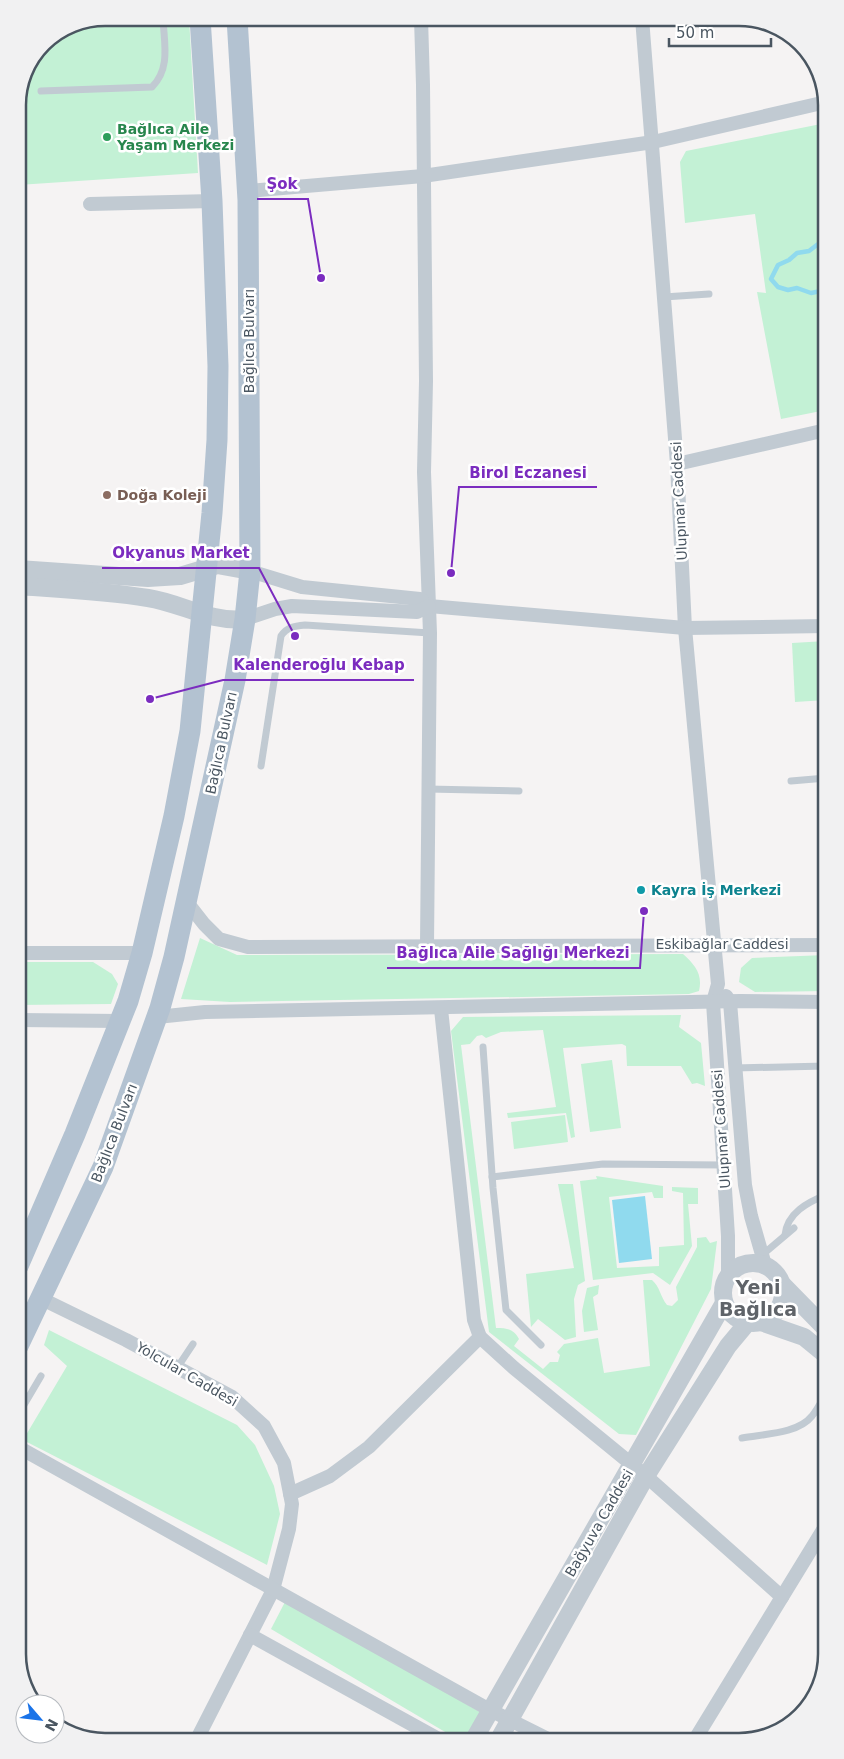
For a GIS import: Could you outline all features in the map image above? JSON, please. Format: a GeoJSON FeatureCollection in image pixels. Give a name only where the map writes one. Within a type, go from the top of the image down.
{"type":"FeatureCollection","features":[{"type":"Feature","properties":{"kind":"main road"},"geometry":{"type":"LineString","coordinates":[[26,1247],[71,1143],[120,1021],[142,953],[174,816],[190,731],[217,440],[218,366],[212,201],[201,26]]}},
{"type":"Feature","properties":{"kind":"main road","name":"Bağlıca Bulvarı"},"geometry":{"type":"LineString","coordinates":[[26,1329],[103,1167],[157,1017],[174,957],[233,689],[246,620],[250,571],[248,191],[238,26]]}},
{"type":"Feature","properties":{"kind":"street"},"geometry":{"type":"LineString","coordinates":[[420,26],[424,85],[423,176],[426,381],[424,472],[430,634],[427,945]]}},
{"type":"Feature","properties":{"kind":"street","name":"Ulupınar Caddesi"},"geometry":{"type":"LineString","coordinates":[[643,26],[677,464],[685,628],[718,984],[713,1002],[728,1236],[728,1275]]}},
{"type":"Feature","properties":{"kind":"street"},"geometry":{"type":"LineString","coordinates":[[248,191],[423,176],[653,142],[818,104]]}},
{"type":"Feature","properties":{"kind":"street"},"geometry":{"type":"LineString","coordinates":[[90,204],[212,201]]}},
{"type":"Feature","properties":{"kind":"street"},"geometry":{"type":"LineString","coordinates":[[677,464],[818,432]]}},
{"type":"Feature","properties":{"kind":"street"},"geometry":{"type":"LineString","coordinates":[[26,569],[169,578],[206,566],[226,565],[302,587],[420,599],[429,606],[685,628],[818,626]]}},
{"type":"Feature","properties":{"kind":"street"},"geometry":{"type":"LineString","coordinates":[[26,587],[148,598],[170,602],[202,614],[233,621],[246,620],[275,609],[292,606],[418,612],[429,606]]}},
{"type":"Feature","properties":{"kind":"street","name":"Eskibağlar Caddesi"},"geometry":{"type":"LineString","coordinates":[[186,901],[219,939],[248,947],[818,944]]}},
{"type":"Feature","properties":{"kind":"street"},"geometry":{"type":"LineString","coordinates":[[26,953],[142,953]]}},
{"type":"Feature","properties":{"kind":"street","name":"Ulupınar Caddesi"},"geometry":{"type":"LineString","coordinates":[[718,984],[730,1002],[745,1185],[764,1260]]}},
{"type":"Feature","properties":{"kind":"street"},"geometry":{"type":"LineString","coordinates":[[157,1017],[205,1012],[441,1009],[713,1002],[818,1002]]}},
{"type":"Feature","properties":{"kind":"street"},"geometry":{"type":"LineString","coordinates":[[441,1009],[474,1320],[480,1337],[514,1368],[639,1470],[782,1597]]}},
{"type":"Feature","properties":{"kind":"street"},"geometry":{"type":"LineString","coordinates":[[26,1020],[120,1021]]}},
{"type":"Feature","properties":{"kind":"street"},"geometry":{"type":"LineString","coordinates":[[754,1322],[774,1314],[782,1299],[781,1283],[778,1276],[764,1260],[735,1268],[728,1275],[722,1294],[724,1303],[733,1316],[804,1337],[818,1348]]}},
{"type":"Feature","properties":{"kind":"street"},"geometry":{"type":"LineString","coordinates":[[781,1283],[818,1321]]}},
{"type":"Feature","properties":{"kind":"street","name":"Yolcular Caddesi"},"geometry":{"type":"LineString","coordinates":[[40,1298],[126,1340],[232,1397],[264,1426],[284,1463],[292,1504],[289,1529],[273,1590],[200,1733]]}},
{"type":"Feature","properties":{"kind":"street","name":"Bağyuva Caddesi"},"geometry":{"type":"LineString","coordinates":[[503,1733],[724,1303]]}},
{"type":"Feature","properties":{"kind":"street","name":"Bağyuva Caddesi"},"geometry":{"type":"LineString","coordinates":[[477,1733],[639,1470],[728,1346],[754,1322]]}},
{"type":"Feature","properties":{"kind":"street"},"geometry":{"type":"LineString","coordinates":[[290,1494],[330,1476],[369,1447],[480,1337]]}},
{"type":"Feature","properties":{"kind":"street"},"geometry":{"type":"LineString","coordinates":[[26,1451],[273,1590],[535,1733]]}},
{"type":"Feature","properties":{"kind":"street"},"geometry":{"type":"LineString","coordinates":[[699,1733],[818,1539]]}},
{"type":"Feature","properties":{"kind":"street"},"geometry":{"type":"LineString","coordinates":[[250,1635],[428,1733]]}},
{"type":"Feature","properties":{"kind":"lane"},"geometry":{"type":"LineString","coordinates":[[40,90],[152,87],[161,78],[165,67],[163,26]]}},
{"type":"Feature","properties":{"kind":"lane"},"geometry":{"type":"LineString","coordinates":[[664,297],[709,294]]}},
{"type":"Feature","properties":{"kind":"lane"},"geometry":{"type":"LineString","coordinates":[[261,766],[281,636],[284,630],[305,625],[430,634]]}},
{"type":"Feature","properties":{"kind":"lane"},"geometry":{"type":"LineString","coordinates":[[791,781],[818,779]]}},
{"type":"Feature","properties":{"kind":"lane"},"geometry":{"type":"LineString","coordinates":[[428,789],[519,791]]}},
{"type":"Feature","properties":{"kind":"lane"},"geometry":{"type":"LineString","coordinates":[[483,1047],[492,1177],[506,1310],[542,1344]]}},
{"type":"Feature","properties":{"kind":"lane"},"geometry":{"type":"LineString","coordinates":[[734,1068],[818,1066]]}},
{"type":"Feature","properties":{"kind":"lane"},"geometry":{"type":"LineString","coordinates":[[492,1177],[603,1164],[723,1165]]}},
{"type":"Feature","properties":{"kind":"lane"},"geometry":{"type":"LineString","coordinates":[[785,1235],[791,1217],[818,1199]]}},
{"type":"Feature","properties":{"kind":"lane"},"geometry":{"type":"LineString","coordinates":[[764,1260],[785,1235],[794,1228]]}},
{"type":"Feature","properties":{"kind":"lane"},"geometry":{"type":"LineString","coordinates":[[177,1368],[192,1344]]}},
{"type":"Feature","properties":{"kind":"lane"},"geometry":{"type":"LineString","coordinates":[[26,1401],[41,1376]]}},
{"type":"Feature","properties":{"kind":"lane"},"geometry":{"type":"LineString","coordinates":[[742,1438],[792,1428],[805,1423],[818,1406]]}},
{"type":"Feature","properties":{"kind":"green space","name":"Bağlıca Aile Yaşam Merkezi"},"geometry":{"type":"Polygon","coordinates":[[[105,26],[189,26],[198,173],[26,184],[26,100],[34,70],[49,49],[75,32],[90,28],[105,26]]]}},
{"type":"Feature","properties":{"kind":"green space"},"geometry":{"type":"Polygon","coordinates":[[[818,125],[818,412],[781,419],[757,292],[766,293],[755,214],[685,223],[680,162],[686,151],[818,125]]]}},
{"type":"Feature","properties":{"kind":"green space"},"geometry":{"type":"Polygon","coordinates":[[[818,641],[818,701],[795,702],[792,643],[818,641]]]}},
{"type":"Feature","properties":{"kind":"green space"},"geometry":{"type":"Polygon","coordinates":[[[200,938],[237,955],[683,954],[697,970],[700,985],[699,991],[689,994],[230,1002],[181,999],[200,938]]]}},
{"type":"Feature","properties":{"kind":"green space"},"geometry":{"type":"Polygon","coordinates":[[[818,955],[818,991],[755,992],[739,982],[741,968],[752,958],[818,955]]]}},
{"type":"Feature","properties":{"kind":"green space"},"geometry":{"type":"Polygon","coordinates":[[[26,962],[93,962],[112,974],[118,984],[111,1004],[26,1005],[26,962]]]}},
{"type":"Feature","properties":{"kind":"green space"},"geometry":{"type":"Polygon","coordinates":[[[681,1015],[679,1027],[701,1043],[705,1086],[697,1083],[692,1084],[681,1066],[627,1066],[626,1046],[622,1044],[563,1048],[575,1137],[571,1138],[566,1113],[508,1118],[507,1113],[556,1107],[543,1030],[501,1032],[486,1038],[482,1035],[477,1036],[470,1044],[461,1045],[496,1328],[507,1329],[515,1333],[519,1339],[514,1346],[543,1369],[550,1362],[558,1362],[560,1355],[557,1352],[564,1344],[598,1338],[604,1373],[650,1366],[643,1280],[652,1280],[667,1305],[672,1306],[678,1300],[676,1287],[697,1247],[697,1238],[706,1237],[710,1243],[717,1241],[711,1289],[636,1435],[619,1434],[489,1332],[451,1031],[463,1017],[681,1015]]]}},
{"type":"Feature","properties":{"kind":"green space"},"geometry":{"type":"Polygon","coordinates":[[[612,1060],[621,1128],[590,1132],[581,1064],[612,1060]]]}},
{"type":"Feature","properties":{"kind":"green space"},"geometry":{"type":"Polygon","coordinates":[[[565,1115],[568,1142],[514,1149],[511,1122],[565,1115]]]}},
{"type":"Feature","properties":{"kind":"green space"},"geometry":{"type":"Polygon","coordinates":[[[596,1176],[663,1186],[663,1198],[654,1198],[652,1192],[609,1197],[617,1268],[659,1266],[659,1247],[684,1245],[683,1193],[672,1191],[672,1187],[698,1188],[698,1204],[688,1204],[692,1246],[670,1285],[653,1273],[593,1280],[580,1181],[597,1179],[596,1176]]]}},
{"type":"Feature","properties":{"kind":"green space"},"geometry":{"type":"Polygon","coordinates":[[[558,1184],[573,1184],[585,1281],[578,1285],[574,1299],[576,1337],[565,1340],[538,1319],[531,1327],[526,1274],[574,1268],[558,1184]]]}},
{"type":"Feature","properties":{"kind":"green space"},"geometry":{"type":"Polygon","coordinates":[[[599,1285],[598,1294],[593,1297],[598,1330],[584,1332],[582,1311],[587,1288],[599,1285]]]}},
{"type":"Feature","properties":{"kind":"green space"},"geometry":{"type":"Polygon","coordinates":[[[49,1330],[237,1425],[255,1445],[274,1486],[280,1514],[267,1565],[26,1442],[26,1435],[67,1366],[44,1345],[49,1330]]]}},
{"type":"Feature","properties":{"kind":"green space"},"geometry":{"type":"Polygon","coordinates":[[[286,1600],[480,1712],[470,1733],[447,1733],[271,1629],[286,1600]]]}},
{"type":"Feature","properties":{"kind":"water"},"geometry":{"type":"Polygon","coordinates":[[[645,1196],[652,1259],[619,1263],[612,1200],[645,1196]]]}},
{"type":"Feature","properties":{"kind":"waterway"},"geometry":{"type":"LineString","coordinates":[[818,244],[809,251],[797,253],[789,260],[778,265],[771,279],[778,287],[788,290],[797,288],[811,293],[818,292]]}},
{"type":"Feature","properties":{"kind":"place","name":"Bağlıca Aile Yaşam Merkezi"},"geometry":{"type":"Point","coordinates":[107,137]}},
{"type":"Feature","properties":{"kind":"place","name":"Şok"},"geometry":{"type":"Point","coordinates":[321,278]}},
{"type":"Feature","properties":{"kind":"place","name":"Doğa Koleji"},"geometry":{"type":"Point","coordinates":[107,495]}},
{"type":"Feature","properties":{"kind":"place","name":"Birol Eczanesi"},"geometry":{"type":"Point","coordinates":[451,573]}},
{"type":"Feature","properties":{"kind":"place","name":"Okyanus Market"},"geometry":{"type":"Point","coordinates":[295,636]}},
{"type":"Feature","properties":{"kind":"place","name":"Kalenderoğlu Kebap"},"geometry":{"type":"Point","coordinates":[150,699]}},
{"type":"Feature","properties":{"kind":"place","name":"Kayra İş Merkezi"},"geometry":{"type":"Point","coordinates":[641,890]}},
{"type":"Feature","properties":{"kind":"place","name":"Bağlıca Aile Sağlığı Merkezi"},"geometry":{"type":"Point","coordinates":[644,911]}},
{"type":"Feature","properties":{"kind":"district","name":"Yeni Bağlıca"},"geometry":{"type":"Point","coordinates":[758,1298]}}]}
